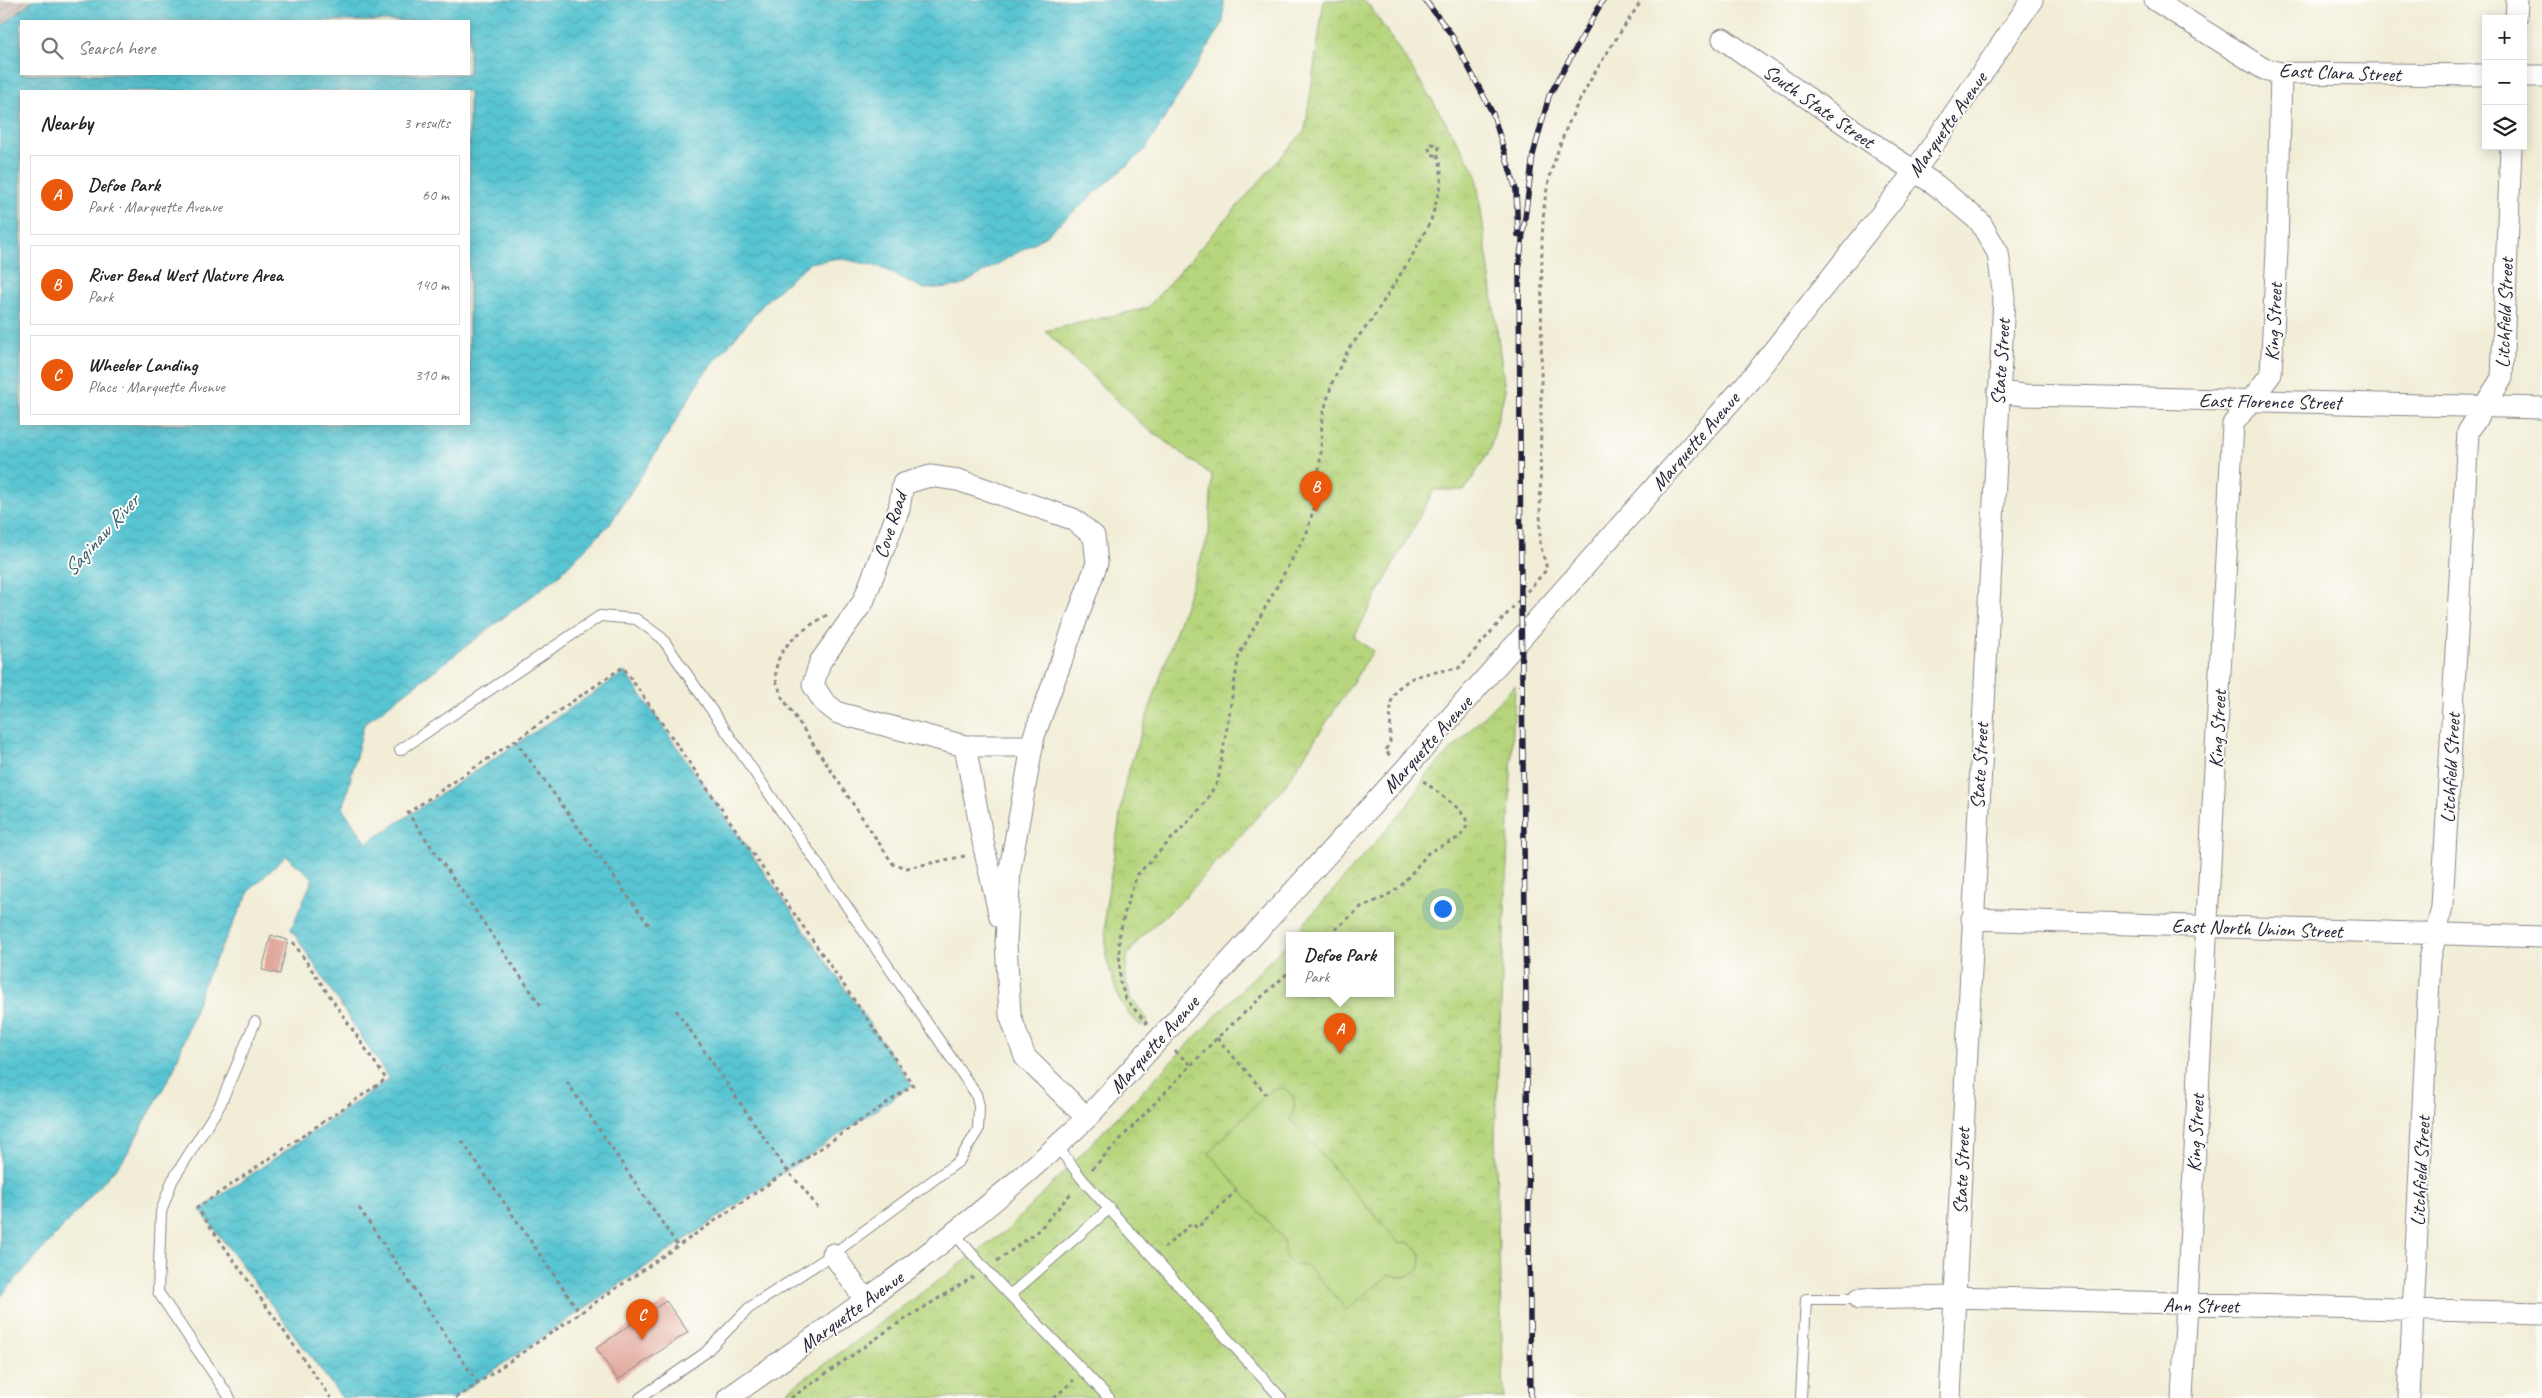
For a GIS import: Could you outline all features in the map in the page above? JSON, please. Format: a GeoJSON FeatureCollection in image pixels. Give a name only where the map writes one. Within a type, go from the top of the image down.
{"type":"FeatureCollection","features":[{"type":"Feature","properties":{"kind":"street","name":"Marquette Avenue"},"geometry":{"type":"LineString","coordinates":[[728,1398],[866,1301],[954,1233],[1057,1146],[1087,1118],[1406,768],[1755,374],[1915,171],[2032,0]]}},
{"type":"Feature","properties":{"kind":"street","name":"East Clara Street"},"geometry":{"type":"LineString","coordinates":[[2154,0],[2264,69],[2281,72],[2482,75]]}},
{"type":"Feature","properties":{"kind":"street"},"geometry":{"type":"LineString","coordinates":[[2516,15],[2517,0]]}},
{"type":"Feature","properties":{"kind":"street","name":"South State Street"},"geometry":{"type":"LineString","coordinates":[[1723,39],[1915,171]]}},
{"type":"Feature","properties":{"kind":"street","name":"King Street"},"geometry":{"type":"LineString","coordinates":[[2182,1398],[2233,424],[2271,374],[2277,250],[2281,72]]}},
{"type":"Feature","properties":{"kind":"street"},"geometry":{"type":"LineString","coordinates":[[2527,76],[2542,76]]}},
{"type":"Feature","properties":{"kind":"street","name":"Litchfield Street"},"geometry":{"type":"LineString","coordinates":[[2409,1398],[2430,959],[2442,907],[2468,432],[2502,378],[2511,150]]}},
{"type":"Feature","properties":{"kind":"street","name":"State Street"},"geometry":{"type":"LineString","coordinates":[[1915,171],[1936,185],[1980,222],[1998,253],[2004,298],[1972,919],[1950,1398]]}},
{"type":"Feature","properties":{"kind":"street","name":"East Florence Street"},"geometry":{"type":"LineString","coordinates":[[1998,392],[2024,395],[2542,408]]}},
{"type":"Feature","properties":{"kind":"street","name":"Cove Road"},"geometry":{"type":"LineString","coordinates":[[1032,746],[965,746],[838,713],[824,702],[813,685],[820,662],[863,602],[899,509],[903,484],[930,476],[958,480],[1073,519],[1094,536],[1098,563],[1032,746],[1010,869],[1006,942],[1010,1015],[1024,1057],[1087,1118]]}},
{"type":"Feature","properties":{"kind":"street","name":"Cove Road"},"geometry":{"type":"LineString","coordinates":[[965,746],[985,852],[1006,942]]}},
{"type":"Feature","properties":{"kind":"street","name":"East North Union Street"},"geometry":{"type":"LineString","coordinates":[[1972,919],[2542,937]]}},
{"type":"Feature","properties":{"kind":"street"},"geometry":{"type":"LineString","coordinates":[[832,1254],[866,1301]]}},
{"type":"Feature","properties":{"kind":"street","name":"Ann Street"},"geometry":{"type":"LineString","coordinates":[[1859,1299],[1955,1297],[2187,1305],[2542,1313]]}},
{"type":"Feature","properties":{"kind":"lane"},"geometry":{"type":"LineString","coordinates":[[400,750],[600,616],[636,618],[662,638],[964,1078],[977,1100],[978,1130],[959,1161],[832,1254],[749,1308],[705,1353],[640,1398]]}},
{"type":"Feature","properties":{"kind":"lane"},"geometry":{"type":"LineString","coordinates":[[230,1398],[158,1292],[161,1212],[172,1181],[220,1105],[255,1022]]}},
{"type":"Feature","properties":{"kind":"lane"},"geometry":{"type":"LineString","coordinates":[[1057,1146],[1082,1179],[1154,1256],[1281,1398]]}},
{"type":"Feature","properties":{"kind":"lane"},"geometry":{"type":"LineString","coordinates":[[1010,1295],[1110,1208]]}},
{"type":"Feature","properties":{"kind":"lane"},"geometry":{"type":"LineString","coordinates":[[954,1233],[1010,1295],[1109,1398]]}},
{"type":"Feature","properties":{"kind":"lane"},"geometry":{"type":"LineString","coordinates":[[1801,1398],[1806,1299],[1859,1299]]}},
{"type":"Feature","properties":{"kind":"path"},"geometry":{"type":"LineString","coordinates":[[1333,932],[1361,907],[1383,898],[1400,887],[1430,852],[1460,837],[1466,828],[1466,819],[1459,809],[1385,751],[1390,742],[1391,702],[1397,689],[1410,679],[1424,674],[1459,668],[1547,569],[1540,544],[1542,240],[1546,196],[1556,153],[1584,88],[1642,0]]}},
{"type":"Feature","properties":{"kind":"path"},"geometry":{"type":"LineString","coordinates":[[1191,1065],[1145,1022],[1126,999],[1120,982],[1119,938],[1126,907],[1137,875],[1202,807],[1218,781],[1239,655],[1307,532],[1314,507],[1321,452],[1322,418],[1332,383],[1349,348],[1371,321],[1412,256],[1431,220],[1441,184],[1441,166],[1438,156]]}},
{"type":"Feature","properties":{"kind":"path"},"geometry":{"type":"LineString","coordinates":[[832,612],[803,630],[786,646],[778,664],[776,678],[782,697],[893,864],[907,868],[985,852]]}},
{"type":"Feature","properties":{"kind":"path"},"geometry":{"type":"LineString","coordinates":[[456,1398],[913,1084],[623,667],[408,813],[541,1006]]}},
{"type":"Feature","properties":{"kind":"path"},"geometry":{"type":"LineString","coordinates":[[515,740],[651,928]]}},
{"type":"Feature","properties":{"kind":"path"},"geometry":{"type":"LineString","coordinates":[[293,942],[386,1079],[197,1208],[331,1398]]}},
{"type":"Feature","properties":{"kind":"path"},"geometry":{"type":"LineString","coordinates":[[791,1398],[894,1326],[986,1269],[1039,1230],[1082,1179],[1217,1038],[1286,975]]}},
{"type":"Feature","properties":{"kind":"path"},"geometry":{"type":"LineString","coordinates":[[676,1010],[787,1172],[804,1189],[820,1210]]}},
{"type":"Feature","properties":{"kind":"path"},"geometry":{"type":"LineString","coordinates":[[1217,1038],[1266,1094]]}},
{"type":"Feature","properties":{"kind":"path"},"geometry":{"type":"LineString","coordinates":[[567,1082],[678,1246]]}},
{"type":"Feature","properties":{"kind":"path"},"geometry":{"type":"LineString","coordinates":[[462,1141],[580,1313]]}},
{"type":"Feature","properties":{"kind":"path"},"geometry":{"type":"LineString","coordinates":[[1154,1256],[1192,1223],[1196,1228],[1236,1191]]}},
{"type":"Feature","properties":{"kind":"path"},"geometry":{"type":"LineString","coordinates":[[359,1208],[478,1383]]}},
{"type":"Feature","properties":{"kind":"path"},"geometry":{"type":"LineString","coordinates":[[1054,1398],[1084,1371]]}},
{"type":"Feature","properties":{"kind":"shaded area"},"geometry":{"type":"Polygon","coordinates":[[[0,0],[33,0],[0,28],[0,0]]]}},
{"type":"Feature","properties":{"kind":"green space"},"geometry":{"type":"Polygon","coordinates":[[[1324,0],[1363,0],[1369,5],[1428,93],[1476,173],[1505,390],[1490,450],[1465,490],[1434,490],[1354,637],[1373,651],[1284,787],[1183,899],[1139,939],[1127,957],[1126,980],[1131,997],[1148,1020],[1141,1026],[1129,1015],[1119,999],[1106,958],[1105,912],[1126,778],[1209,534],[1212,475],[1141,424],[1045,331],[1147,308],[1305,130],[1324,0]]]}},
{"type":"Feature","properties":{"kind":"green space"},"geometry":{"type":"Polygon","coordinates":[[[1515,685],[1495,1137],[1504,1398],[778,1398],[1007,1230],[1286,944],[1286,997],[1394,997],[1394,932],[1297,932],[1408,805],[1426,775],[1515,685]]]}},
{"type":"Feature","properties":{"kind":"green space"},"geometry":{"type":"Polygon","coordinates":[[[1282,1088],[1291,1094],[1293,1098],[1294,1110],[1290,1119],[1399,1243],[1408,1242],[1418,1249],[1421,1260],[1419,1270],[1405,1277],[1390,1274],[1347,1310],[1307,1265],[1296,1265],[1288,1260],[1284,1252],[1284,1240],[1209,1153],[1266,1094],[1271,1090],[1282,1088]]]}},
{"type":"Feature","properties":{"kind":"water","name":"Saginaw River"},"geometry":{"type":"Polygon","coordinates":[[[33,0],[1224,0],[1223,23],[1145,150],[1044,237],[960,286],[924,289],[880,267],[839,258],[809,263],[767,300],[703,375],[670,431],[610,524],[558,576],[364,724],[343,809],[367,843],[625,672],[912,1085],[453,1398],[342,1398],[200,1210],[389,1079],[291,929],[313,878],[286,856],[250,890],[206,978],[174,1069],[124,1159],[0,1297],[0,28],[33,0]]]}},
{"type":"Feature","properties":{"kind":"building"},"geometry":{"type":"Polygon","coordinates":[[[271,935],[288,940],[280,974],[262,970],[271,935]]]}},
{"type":"Feature","properties":{"kind":"building"},"geometry":{"type":"Polygon","coordinates":[[[666,1301],[688,1332],[618,1380],[596,1348],[666,1301]]]}},
{"type":"Feature","properties":{"kind":"railway"},"geometry":{"type":"LineString","coordinates":[[1425,0],[1451,34],[1493,114],[1516,190],[1518,235]]}},
{"type":"Feature","properties":{"kind":"railway"},"geometry":{"type":"LineString","coordinates":[[1531,1398],[1521,599],[1519,265],[1533,155],[1549,96],[1603,0]]}},
{"type":"Feature","properties":{"kind":"place","name":"River Bend West Nature Area"},"geometry":{"type":"Point","coordinates":[1316,512]}},
{"type":"Feature","properties":{"kind":"place","name":"Defoe Park"},"geometry":{"type":"Point","coordinates":[1340,1054]}},
{"type":"Feature","properties":{"kind":"place","name":"Wheeler Landing"},"geometry":{"type":"Point","coordinates":[642,1340]}}]}
